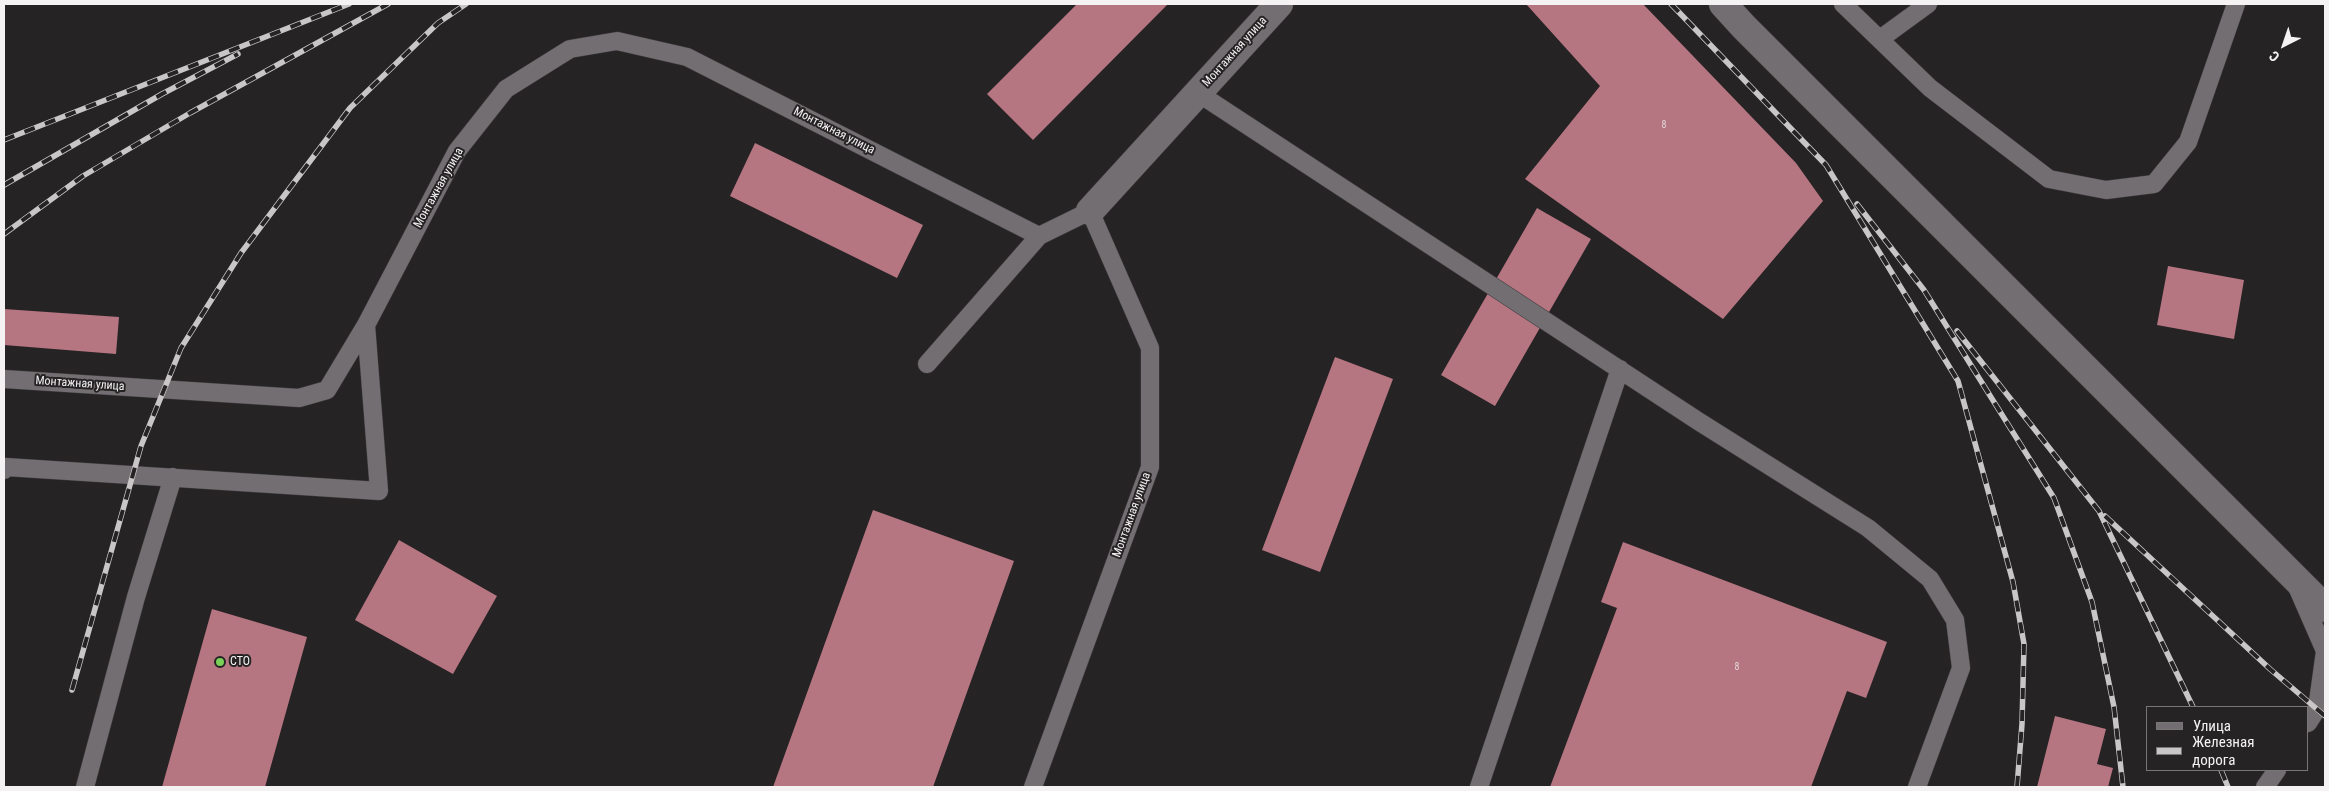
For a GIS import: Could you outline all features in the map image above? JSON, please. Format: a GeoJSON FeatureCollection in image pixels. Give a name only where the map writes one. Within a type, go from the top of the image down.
{"type":"FeatureCollection","features":[{"type":"Feature","properties":{"kind":"street","name":"Монтажная улица"},"geometry":{"type":"LineString","coordinates":[[1090,211],[1279,4]]}},
{"type":"Feature","properties":{"kind":"street"},"geometry":{"type":"LineString","coordinates":[[1723,4],[1758,42],[2325,608]]}},
{"type":"Feature","properties":{"kind":"lane"},"geometry":{"type":"LineString","coordinates":[[1843,4],[1930,88],[2049,179],[2106,190],[2154,184],[2188,142],[2236,4]]}},
{"type":"Feature","properties":{"kind":"lane"},"geometry":{"type":"LineString","coordinates":[[1880,40],[1928,4]]}},
{"type":"Feature","properties":{"kind":"lane","name":"Монтажная улица"},"geometry":{"type":"LineString","coordinates":[[4,379],[299,398],[327,390],[366,325],[457,151],[506,89],[570,49],[618,41],[687,57],[1039,236],[1090,211],[1150,348],[1150,467],[1033,787]]}},
{"type":"Feature","properties":{"kind":"lane"},"geometry":{"type":"LineString","coordinates":[[1198,93],[1620,369],[1868,528],[1930,579],[1955,620],[1961,668],[1917,787]]}},
{"type":"Feature","properties":{"kind":"lane"},"geometry":{"type":"LineString","coordinates":[[927,364],[1039,236]]}},
{"type":"Feature","properties":{"kind":"lane"},"geometry":{"type":"LineString","coordinates":[[4,470],[6,467],[379,492],[366,325]]}},
{"type":"Feature","properties":{"kind":"lane"},"geometry":{"type":"LineString","coordinates":[[1479,787],[1620,369]]}},
{"type":"Feature","properties":{"kind":"lane"},"geometry":{"type":"LineString","coordinates":[[85,787],[136,597],[173,477]]}},
{"type":"Feature","properties":{"kind":"lane"},"geometry":{"type":"LineString","coordinates":[[2292,575],[2325,651],[2317,709],[2309,721]]}},
{"type":"Feature","properties":{"kind":"lane"},"geometry":{"type":"LineString","coordinates":[[2265,787],[2276,771]]}},
{"type":"Feature","properties":{"kind":"building"},"geometry":{"type":"Polygon","coordinates":[[[1077,4],[1168,4],[1033,140],[987,94],[1077,4]]]}},
{"type":"Feature","properties":{"kind":"building"},"geometry":{"type":"Polygon","coordinates":[[[1526,4],[1643,4],[1796,163],[1823,201],[1723,319],[1525,179],[1600,86],[1526,4]]]}},
{"type":"Feature","properties":{"kind":"building"},"geometry":{"type":"Polygon","coordinates":[[[755,143],[923,225],[897,278],[730,196],[755,143]]]}},
{"type":"Feature","properties":{"kind":"building"},"geometry":{"type":"Polygon","coordinates":[[[1537,208],[1591,239],[1495,406],[1441,375],[1537,208]]]}},
{"type":"Feature","properties":{"kind":"building"},"geometry":{"type":"Polygon","coordinates":[[[2168,266],[2244,280],[2234,339],[2157,325],[2168,266]]]}},
{"type":"Feature","properties":{"kind":"building"},"geometry":{"type":"Polygon","coordinates":[[[4,309],[119,317],[116,354],[4,345],[4,309]]]}},
{"type":"Feature","properties":{"kind":"building"},"geometry":{"type":"Polygon","coordinates":[[[1335,357],[1393,379],[1320,572],[1262,550],[1335,357]]]}},
{"type":"Feature","properties":{"kind":"building"},"geometry":{"type":"Polygon","coordinates":[[[873,510],[1014,561],[933,787],[773,787],[873,510]]]}},
{"type":"Feature","properties":{"kind":"building"},"geometry":{"type":"Polygon","coordinates":[[[399,540],[497,596],[453,674],[355,620],[399,540]]]}},
{"type":"Feature","properties":{"kind":"building"},"geometry":{"type":"Polygon","coordinates":[[[1623,542],[1887,642],[1866,698],[1847,691],[1811,787],[1550,787],[1617,608],[1601,602],[1623,542]]]}},
{"type":"Feature","properties":{"kind":"building"},"geometry":{"type":"Polygon","coordinates":[[[212,609],[307,637],[265,787],[162,787],[212,609]]]}},
{"type":"Feature","properties":{"kind":"building"},"geometry":{"type":"Polygon","coordinates":[[[2055,716],[2106,729],[2097,764],[2113,768],[2108,787],[2037,787],[2055,716]]]}},
{"type":"Feature","properties":{"kind":"railway"},"geometry":{"type":"LineString","coordinates":[[4,140],[349,4]]}},
{"type":"Feature","properties":{"kind":"railway"},"geometry":{"type":"LineString","coordinates":[[4,234],[83,176],[190,113],[388,4]]}},
{"type":"Feature","properties":{"kind":"railway"},"geometry":{"type":"LineString","coordinates":[[72,690],[141,446],[181,348],[241,253],[350,108],[438,23],[466,4]]}},
{"type":"Feature","properties":{"kind":"railway"},"geometry":{"type":"LineString","coordinates":[[1671,4],[1826,165],[1958,381],[2013,582],[2024,644],[2022,724],[2017,787]]}},
{"type":"Feature","properties":{"kind":"railway"},"geometry":{"type":"LineString","coordinates":[[4,185],[162,94],[238,54]]}},
{"type":"Feature","properties":{"kind":"railway"},"geometry":{"type":"LineString","coordinates":[[1857,204],[1924,290],[2054,498],[2092,602],[2114,707],[2123,787]]}},
{"type":"Feature","properties":{"kind":"railway"},"geometry":{"type":"LineString","coordinates":[[1957,331],[2099,511],[2193,706]]}},
{"type":"Feature","properties":{"kind":"railway"},"geometry":{"type":"LineString","coordinates":[[2105,516],[2270,669],[2325,716]]}},
{"type":"Feature","properties":{"kind":"railway"},"geometry":{"type":"LineString","coordinates":[[2221,771],[2228,787]]}},
{"type":"Feature","properties":{"kind":"place","name":"СТО"},"geometry":{"type":"Point","coordinates":[220,662]}}]}
